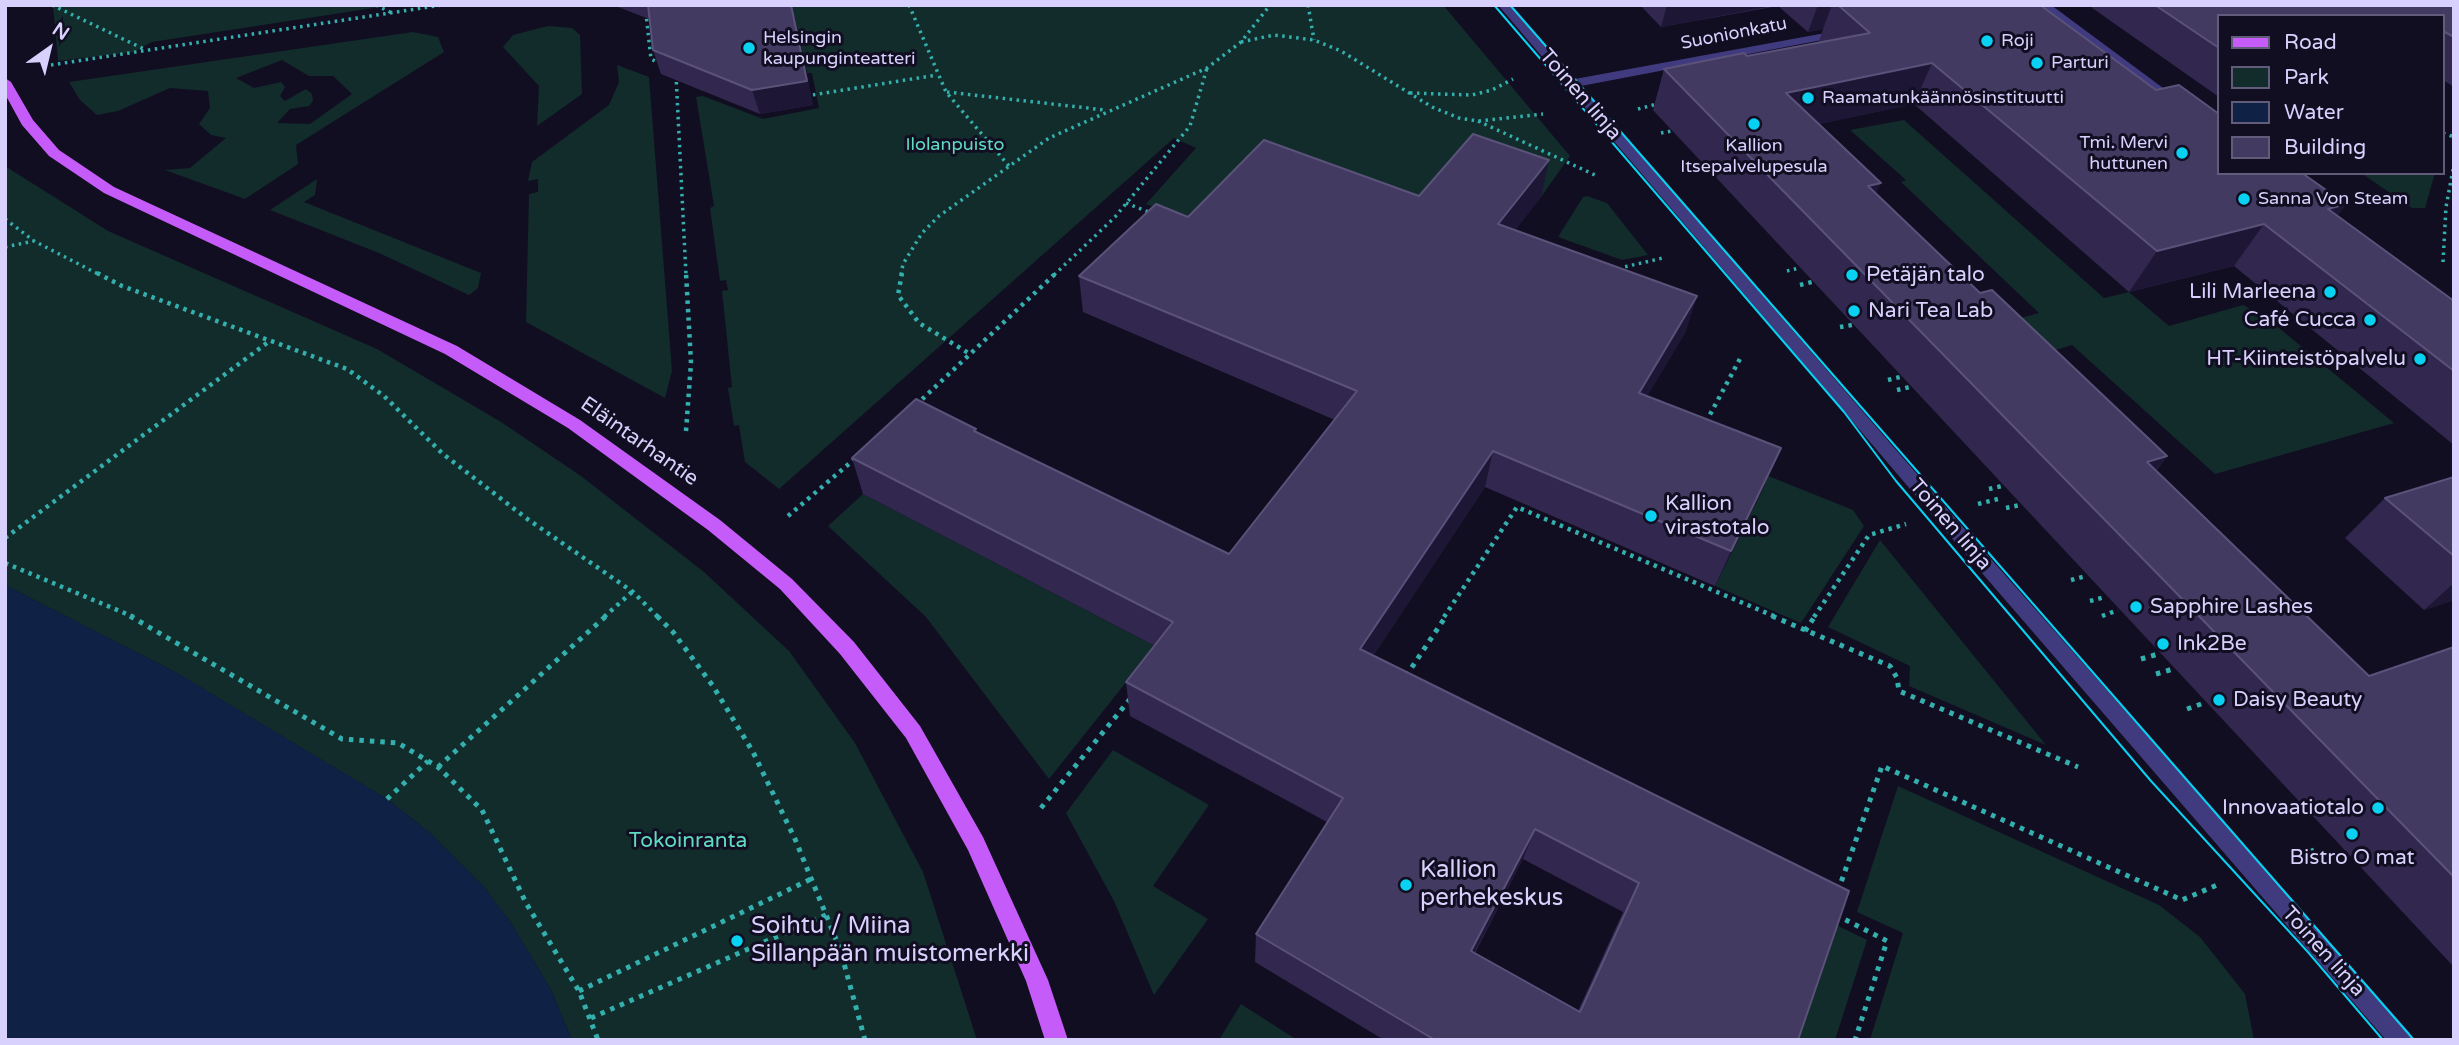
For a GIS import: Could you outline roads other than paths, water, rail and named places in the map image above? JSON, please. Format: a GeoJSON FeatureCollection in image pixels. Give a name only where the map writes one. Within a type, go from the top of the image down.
{"type":"FeatureCollection","features":[{"type":"Feature","properties":{"kind":"main road","name":"Eläintarhantie"},"geometry":{"type":"LineString","coordinates":[[5,82],[27,122],[54,153],[108,190],[451,349],[574,424],[714,525],[786,584],[847,648],[913,732],[976,844],[1037,980],[1057,1040]]}},
{"type":"Feature","properties":{"kind":"street","name":"Toinen linja"},"geometry":{"type":"LineString","coordinates":[[1504,5],[2252,872],[2401,1040]]}},
{"type":"Feature","properties":{"kind":"street"},"geometry":{"type":"LineString","coordinates":[[2043,5],[2188,110]]}},
{"type":"Feature","properties":{"kind":"street","name":"Suonionkatu"},"geometry":{"type":"LineString","coordinates":[[1571,84],[1851,30]]}},
{"type":"Feature","properties":{"kind":"water"},"geometry":{"type":"Polygon","coordinates":[[[5,585],[177,673],[387,799],[430,833],[484,887],[511,923],[551,990],[572,1040],[5,1040],[5,585]]]}},
{"type":"Feature","properties":{"kind":"tram line"},"geometry":{"type":"LineString","coordinates":[[1494,5],[1844,412],[1896,481],[2151,781],[2307,951],[2383,1040]]}},
{"type":"Feature","properties":{"kind":"tram line"},"geometry":{"type":"LineString","coordinates":[[1510,5],[2414,1040]]}},
{"type":"Feature","properties":{"kind":"place","name":"Roji"},"geometry":{"type":"Point","coordinates":[1987,41]}},
{"type":"Feature","properties":{"kind":"place","name":"Helsingin kaupunginteatteri"},"geometry":{"type":"Point","coordinates":[749,48]}},
{"type":"Feature","properties":{"kind":"place","name":"Parturi"},"geometry":{"type":"Point","coordinates":[2037,63]}},
{"type":"Feature","properties":{"kind":"place","name":"Raamatunkäännösinstituutti"},"geometry":{"type":"Point","coordinates":[1808,98]}},
{"type":"Feature","properties":{"kind":"place","name":"Kallion Itsepalvelupesula"},"geometry":{"type":"Point","coordinates":[1754,124]}},
{"type":"Feature","properties":{"kind":"place","name":"Tmi. Mervi huttunen"},"geometry":{"type":"Point","coordinates":[2182,153]}},
{"type":"Feature","properties":{"kind":"place","name":"Sanna Von Steam"},"geometry":{"type":"Point","coordinates":[2244,199]}},
{"type":"Feature","properties":{"kind":"place","name":"Petäjän talo"},"geometry":{"type":"Point","coordinates":[1852,275]}},
{"type":"Feature","properties":{"kind":"place","name":"Lili Marleena"},"geometry":{"type":"Point","coordinates":[2330,292]}},
{"type":"Feature","properties":{"kind":"place","name":"Nari Tea Lab"},"geometry":{"type":"Point","coordinates":[1854,311]}},
{"type":"Feature","properties":{"kind":"place","name":"Café Cucca"},"geometry":{"type":"Point","coordinates":[2370,320]}},
{"type":"Feature","properties":{"kind":"place","name":"HT-Kiinteistöpalvelu"},"geometry":{"type":"Point","coordinates":[2420,359]}},
{"type":"Feature","properties":{"kind":"place","name":"Kallion virastotalo"},"geometry":{"type":"Point","coordinates":[1651,516]}},
{"type":"Feature","properties":{"kind":"place","name":"Sapphire Lashes"},"geometry":{"type":"Point","coordinates":[2136,607]}},
{"type":"Feature","properties":{"kind":"place","name":"Ink2Be"},"geometry":{"type":"Point","coordinates":[2163,644]}},
{"type":"Feature","properties":{"kind":"place","name":"Daisy Beauty"},"geometry":{"type":"Point","coordinates":[2219,700]}},
{"type":"Feature","properties":{"kind":"place","name":"Innovaatiotalo"},"geometry":{"type":"Point","coordinates":[2378,808]}},
{"type":"Feature","properties":{"kind":"place","name":"Bistro O mat"},"geometry":{"type":"Point","coordinates":[2352,834]}},
{"type":"Feature","properties":{"kind":"place","name":"Kallion perhekeskus"},"geometry":{"type":"Point","coordinates":[1406,885]}},
{"type":"Feature","properties":{"kind":"place","name":"Soihtu / Miina Sillanpään muistomerkki"},"geometry":{"type":"Point","coordinates":[737,941]}},
{"type":"Feature","properties":{"kind":"park label","name":"Ilolanpuisto"},"geometry":{"type":"Point","coordinates":[955,145]}},
{"type":"Feature","properties":{"kind":"park label","name":"Tokoinranta"},"geometry":{"type":"Point","coordinates":[688,841]}}]}
